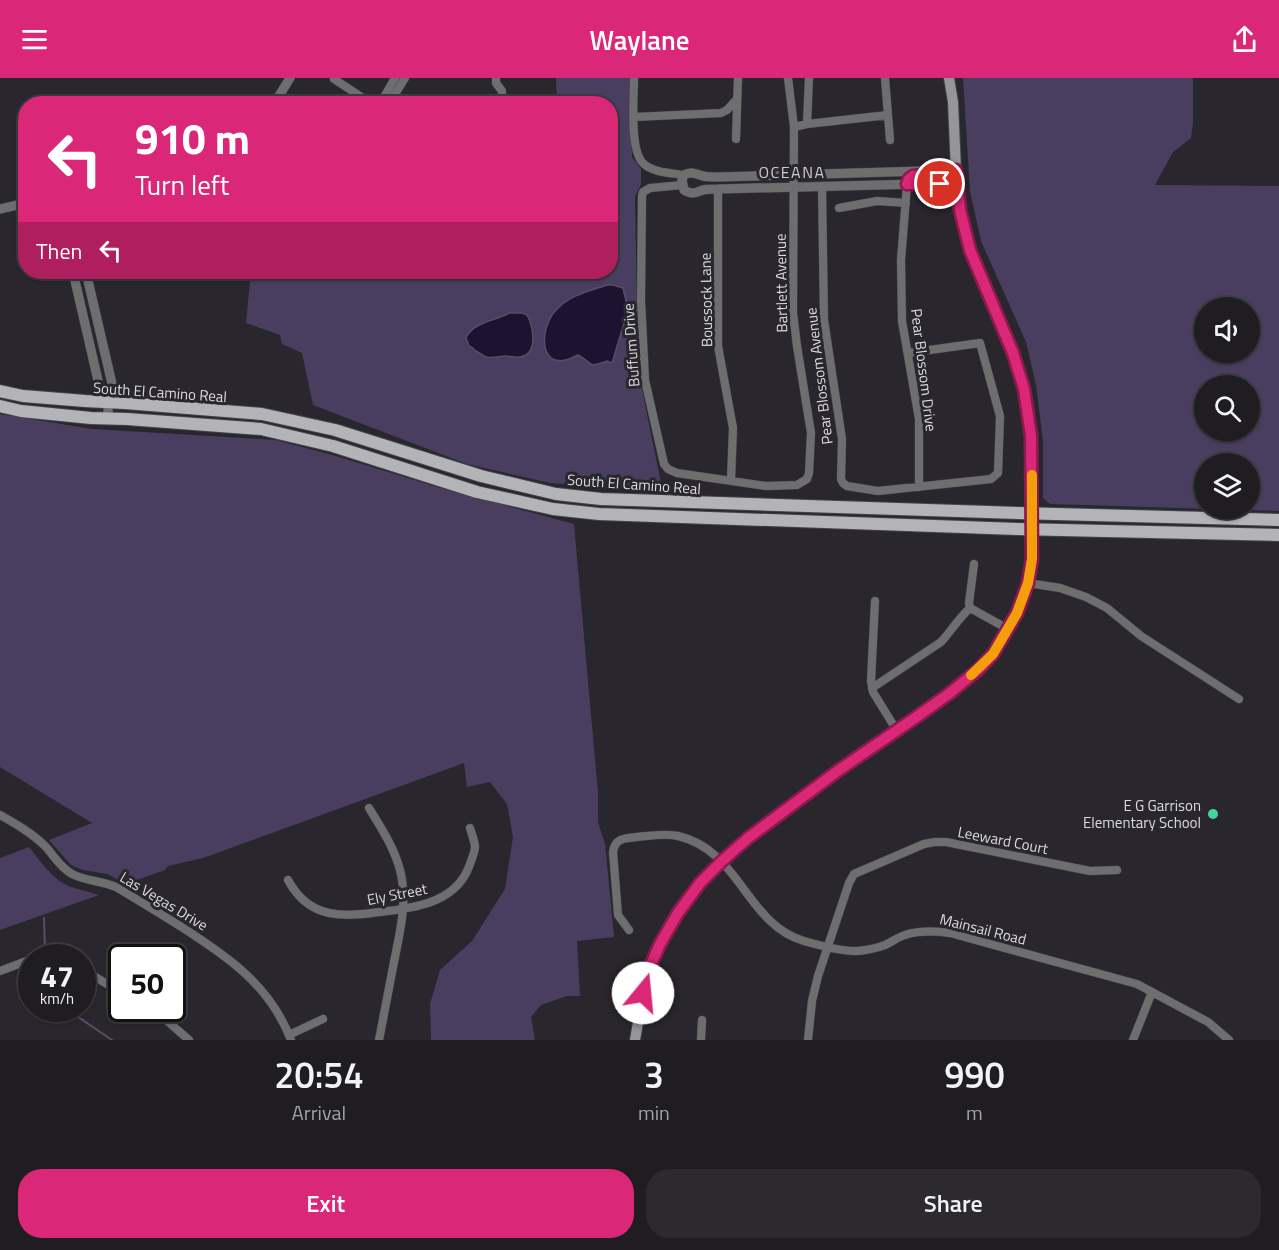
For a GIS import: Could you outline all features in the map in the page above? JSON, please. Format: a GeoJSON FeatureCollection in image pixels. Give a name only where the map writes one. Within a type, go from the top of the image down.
{"type":"FeatureCollection","features":[{"type":"Feature","properties":{"kind":"main road"},"geometry":{"type":"LineString","coordinates":[[635,1040],[643,993],[652,962],[678,913],[700,883],[748,838],[839,770],[950,693],[979,669],[993,654],[1008,629],[1017,613],[1028,583],[1032,559],[1031,436],[1024,389],[1013,353],[970,250],[960,210],[953,102],[949,78]]}},
{"type":"Feature","properties":{"kind":"main road","name":"South El Camino Real"},"geometry":{"type":"LineString","coordinates":[[0,391],[23,396],[262,414],[335,430],[481,476],[556,494],[601,499],[1279,520]]}},
{"type":"Feature","properties":{"kind":"main road","name":"South El Camino Real"},"geometry":{"type":"LineString","coordinates":[[0,406],[21,411],[272,431],[333,446],[477,492],[576,512],[1032,529],[1279,535]]}},
{"type":"Feature","properties":{"kind":"street"},"geometry":{"type":"LineString","coordinates":[[279,96],[290,78]]}},
{"type":"Feature","properties":{"kind":"street"},"geometry":{"type":"LineString","coordinates":[[385,96],[395,78]]}},
{"type":"Feature","properties":{"kind":"street"},"geometry":{"type":"LineString","coordinates":[[394,96],[405,78]]}},
{"type":"Feature","properties":{"kind":"street"},"geometry":{"type":"LineString","coordinates":[[496,78],[502,96]]}},
{"type":"Feature","properties":{"kind":"street"},"geometry":{"type":"LineString","coordinates":[[634,78],[635,148],[639,159],[647,167],[657,170],[684,175],[694,172],[702,176],[718,177],[956,170]]}},
{"type":"Feature","properties":{"kind":"street"},"geometry":{"type":"LineString","coordinates":[[736,139],[738,78]]}},
{"type":"Feature","properties":{"kind":"street","name":"Bartlett Avenue"},"geometry":{"type":"LineString","coordinates":[[731,481],[766,486],[797,486],[807,479],[809,473],[811,433],[796,346],[793,313],[794,127],[788,78]]}},
{"type":"Feature","properties":{"kind":"street"},"geometry":{"type":"LineString","coordinates":[[807,124],[809,78]]}},
{"type":"Feature","properties":{"kind":"street"},"geometry":{"type":"LineString","coordinates":[[885,78],[890,140]]}},
{"type":"Feature","properties":{"kind":"street"},"geometry":{"type":"LineString","coordinates":[[334,79],[360,96]]}},
{"type":"Feature","properties":{"kind":"street"},"geometry":{"type":"LineString","coordinates":[[633,117],[721,113],[737,99]]}},
{"type":"Feature","properties":{"kind":"street"},"geometry":{"type":"LineString","coordinates":[[794,127],[888,115]]}},
{"type":"Feature","properties":{"kind":"street"},"geometry":{"type":"LineString","coordinates":[[907,184],[913,176],[931,171]]}},
{"type":"Feature","properties":{"kind":"street"},"geometry":{"type":"LineString","coordinates":[[822,187],[826,180],[838,179],[849,173]]}},
{"type":"Feature","properties":{"kind":"street"},"geometry":{"type":"LineString","coordinates":[[684,175],[682,185],[684,190],[690,194],[718,189],[957,183]]}},
{"type":"Feature","properties":{"kind":"street"},"geometry":{"type":"LineString","coordinates":[[718,189],[720,183],[734,181],[745,176]]}},
{"type":"Feature","properties":{"kind":"street","name":"Pear Blossom Drive"},"geometry":{"type":"LineString","coordinates":[[907,184],[901,260],[902,321],[919,419],[919,487]]}},
{"type":"Feature","properties":{"kind":"street","name":"Buffum Drive"},"geometry":{"type":"LineString","coordinates":[[682,185],[650,188],[643,192],[642,196],[641,300],[645,380],[664,464],[668,469],[677,473],[731,481]]}},
{"type":"Feature","properties":{"kind":"street","name":"Pear Blossom Avenue"},"geometry":{"type":"LineString","coordinates":[[822,187],[824,320],[842,439],[841,478],[847,486],[878,491],[991,479],[998,473],[1000,416],[980,343],[908,353]]}},
{"type":"Feature","properties":{"kind":"street","name":"Boussock Lane"},"geometry":{"type":"LineString","coordinates":[[718,189],[718,346],[733,428],[731,481]]}},
{"type":"Feature","properties":{"kind":"street"},"geometry":{"type":"LineString","coordinates":[[839,208],[877,201],[906,203]]}},
{"type":"Feature","properties":{"kind":"street"},"geometry":{"type":"LineString","coordinates":[[0,209],[18,205]]}},
{"type":"Feature","properties":{"kind":"street"},"geometry":{"type":"LineString","coordinates":[[75,279],[100,389],[108,403]]}},
{"type":"Feature","properties":{"kind":"street"},"geometry":{"type":"LineString","coordinates":[[88,279],[113,388],[108,403],[108,418]]}},
{"type":"Feature","properties":{"kind":"street"},"geometry":{"type":"LineString","coordinates":[[970,608],[975,564]]}},
{"type":"Feature","properties":{"kind":"street"},"geometry":{"type":"LineString","coordinates":[[1028,583],[1060,588],[1086,597],[1107,608],[1141,636],[1239,699]]}},
{"type":"Feature","properties":{"kind":"street"},"geometry":{"type":"LineString","coordinates":[[875,601],[872,688],[897,731]]}},
{"type":"Feature","properties":{"kind":"street"},"geometry":{"type":"LineString","coordinates":[[970,608],[1008,629]]}},
{"type":"Feature","properties":{"kind":"street"},"geometry":{"type":"LineString","coordinates":[[872,688],[941,642],[970,608]]}},
{"type":"Feature","properties":{"kind":"street"},"geometry":{"type":"LineString","coordinates":[[369,808],[392,846],[403,882],[404,909],[379,1040]]}},
{"type":"Feature","properties":{"kind":"street","name":"Las Vegas Drive"},"geometry":{"type":"LineString","coordinates":[[0,814],[30,832],[46,847],[62,868],[82,878],[108,883],[116,887],[216,949],[239,966],[263,992],[290,1037]]}},
{"type":"Feature","properties":{"kind":"street","name":"Ely Street"},"geometry":{"type":"LineString","coordinates":[[288,880],[305,901],[330,914],[357,915],[418,907],[440,899],[459,883],[468,871],[475,848],[470,828]]}},
{"type":"Feature","properties":{"kind":"street","name":"Mainsail Road"},"geometry":{"type":"LineString","coordinates":[[629,930],[618,915],[614,846],[623,838],[675,836],[711,850],[768,919],[787,935],[828,947],[856,951],[884,946],[904,935],[930,930],[950,933],[1137,984],[1208,1022],[1229,1040]]}},
{"type":"Feature","properties":{"kind":"street","name":"Leeward Court"},"geometry":{"type":"LineString","coordinates":[[828,947],[854,874],[924,844],[946,842],[1090,871],[1117,870]]}},
{"type":"Feature","properties":{"kind":"street"},"geometry":{"type":"LineString","coordinates":[[808,1040],[812,1000],[828,947]]}},
{"type":"Feature","properties":{"kind":"street"},"geometry":{"type":"LineString","coordinates":[[0,971],[18,964]]}},
{"type":"Feature","properties":{"kind":"street"},"geometry":{"type":"LineString","coordinates":[[1133,1040],[1152,992]]}},
{"type":"Feature","properties":{"kind":"street"},"geometry":{"type":"LineString","coordinates":[[290,1037],[323,1019]]}},
{"type":"Feature","properties":{"kind":"street"},"geometry":{"type":"LineString","coordinates":[[701,1040],[702,1020]]}},
{"type":"Feature","properties":{"kind":"street"},"geometry":{"type":"LineString","coordinates":[[169,1022],[189,1040]]}},
{"type":"Feature","properties":{"kind":"shaded area"},"geometry":{"type":"Polygon","coordinates":[[[556,78],[630,78],[632,157],[641,169],[641,184],[635,197],[638,370],[662,488],[625,489],[550,483],[467,464],[313,405],[302,353],[282,344],[280,335],[246,323],[250,279],[618,279],[618,96],[557,96],[556,78]]]}},
{"type":"Feature","properties":{"kind":"shaded area"},"geometry":{"type":"Polygon","coordinates":[[[963,78],[1193,78],[1191,138],[1173,152],[1155,185],[1279,186],[1279,511],[1260,510],[1260,453],[1194,453],[1194,508],[1050,504],[1043,498],[1043,440],[1036,385],[1026,342],[981,241],[970,191],[963,78]]]}},
{"type":"Feature","properties":{"kind":"shaded area"},"geometry":{"type":"Polygon","coordinates":[[[607,285],[623,288],[627,305],[625,320],[612,363],[607,361],[593,365],[578,355],[565,360],[555,360],[545,348],[546,328],[550,318],[561,305],[574,297],[607,285]]]}},
{"type":"Feature","properties":{"kind":"shaded area"},"geometry":{"type":"Polygon","coordinates":[[[509,313],[527,315],[533,339],[530,351],[526,355],[489,358],[469,346],[466,338],[473,328],[509,313]]]}},
{"type":"Feature","properties":{"kind":"shaded area"},"geometry":{"type":"Polygon","coordinates":[[[0,414],[92,429],[275,440],[574,524],[598,793],[598,822],[605,844],[614,937],[577,941],[580,996],[567,996],[541,1005],[531,1017],[535,1040],[431,1040],[430,1004],[440,970],[472,941],[505,889],[513,837],[507,804],[490,782],[467,787],[464,763],[203,858],[168,866],[165,870],[126,884],[107,874],[83,870],[71,865],[49,840],[92,823],[0,767],[0,414]]]}},
{"type":"Feature","properties":{"kind":"shaded area"},"geometry":{"type":"Polygon","coordinates":[[[29,847],[59,880],[71,887],[99,895],[0,930],[0,858],[29,847]]]}},
{"type":"Feature","properties":{"kind":"waterway"},"geometry":{"type":"LineString","coordinates":[[44,918],[45,944]]}},
{"type":"Feature","properties":{"kind":"waterway"},"geometry":{"type":"LineString","coordinates":[[86,1022],[112,1040]]}},
{"type":"Feature","properties":{"kind":"slow traffic"},"geometry":{"type":"LineString","coordinates":[[971,675],[993,654],[1017,613],[1028,583],[1032,559],[1032,475]]}},
{"type":"Feature","properties":{"kind":"place","name":"E G Garrison Elementary School"},"geometry":{"type":"Point","coordinates":[1213,814]}},
{"type":"Feature","properties":{"kind":"district","name":"OCEANA"},"geometry":{"type":"Point","coordinates":[792,172]}},
{"type":"Feature","properties":{"kind":"route"},"geometry":{"type":"LineString","coordinates":[[643,993],[660,944],[678,913],[700,883],[748,838],[839,770],[950,693],[979,669],[993,654],[1017,613],[1028,583],[1032,559],[1031,436],[1024,389],[1013,353],[970,250],[960,210],[956,170],[931,171],[913,176],[907,184],[940,184]]}}]}
